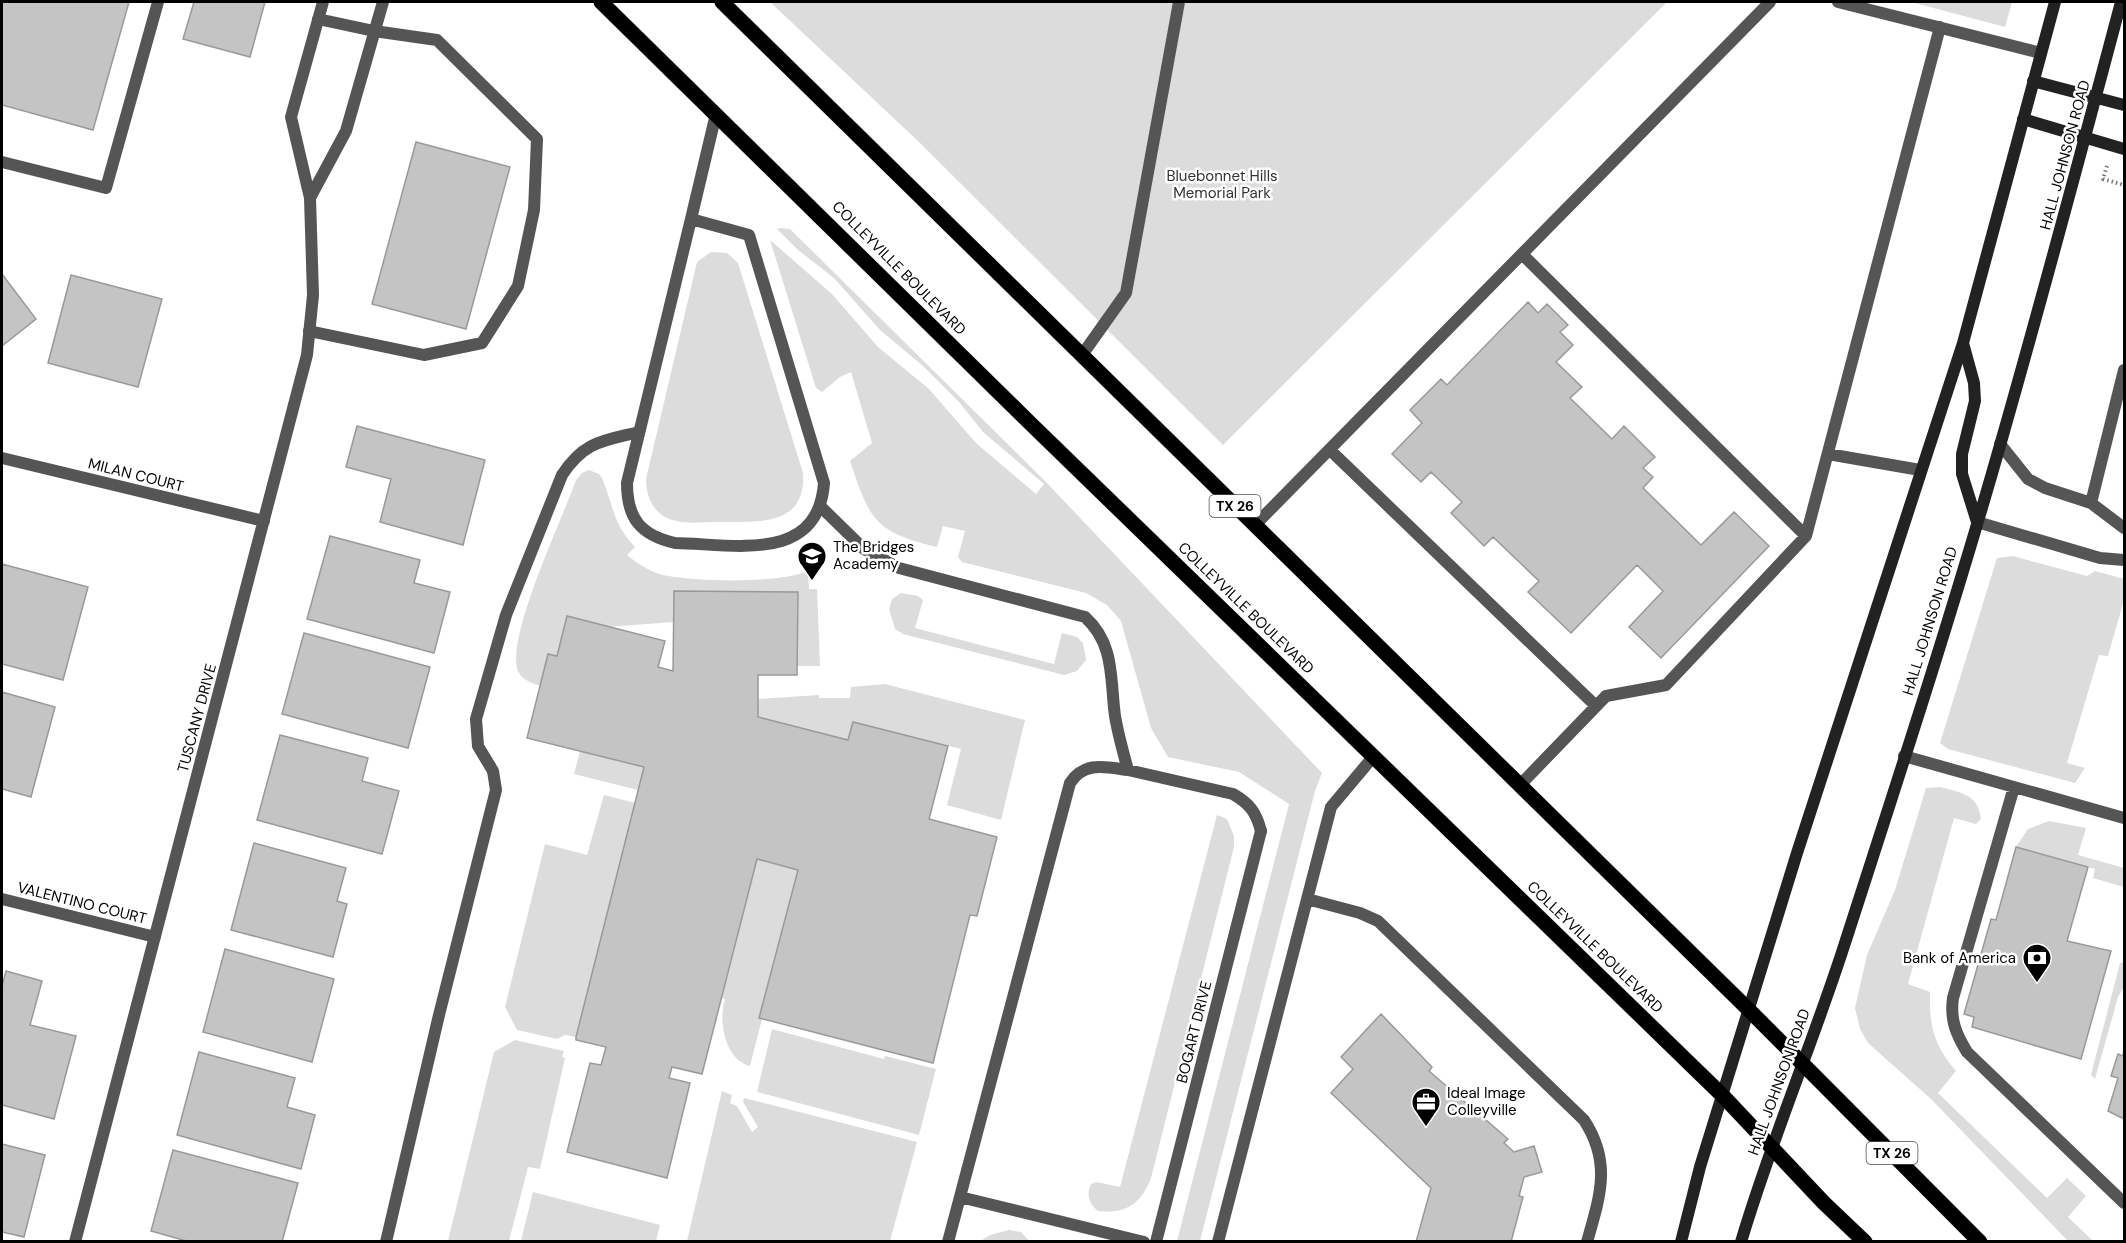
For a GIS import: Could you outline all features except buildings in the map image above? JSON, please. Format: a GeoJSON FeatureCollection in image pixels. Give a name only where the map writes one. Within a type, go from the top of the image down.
{"type":"FeatureCollection","features":[{"type":"Feature","properties":{"kind":"main road","name":"COLLEYVILLE BOULEVARD"},"geometry":{"type":"LineString","coordinates":[[601,2],[1723,1096],[1771,1144],[1824,1203],[1865,1242]]}},
{"type":"Feature","properties":{"kind":"main road","name":"TX 26"},"geometry":{"type":"LineString","coordinates":[[722,2],[1749,1010],[1980,1242]]}},
{"type":"Feature","properties":{"kind":"main road"},"geometry":{"type":"LineString","coordinates":[[1681,1242],[1700,1167],[1797,853],[1920,470],[1963,344],[2055,2]]}},
{"type":"Feature","properties":{"kind":"main road","name":"HALL JOHNSON ROAD"},"geometry":{"type":"LineString","coordinates":[[1741,1242],[1771,1144],[1803,1065],[1843,948],[1977,522],[2086,138],[2121,2]]}},
{"type":"Feature","properties":{"kind":"main road"},"geometry":{"type":"LineString","coordinates":[[2033,81],[2124,105]]}},
{"type":"Feature","properties":{"kind":"main road"},"geometry":{"type":"LineString","coordinates":[[2023,119],[2124,149]]}},
{"type":"Feature","properties":{"kind":"main road"},"geometry":{"type":"LineString","coordinates":[[1963,344],[1974,383],[1975,400],[1962,454],[1962,474],[1977,522]]}},
{"type":"Feature","properties":{"kind":"street"},"geometry":{"type":"LineString","coordinates":[[2,162],[106,188],[158,2]]}},
{"type":"Feature","properties":{"kind":"street","name":"TUSCANY DRIVE"},"geometry":{"type":"LineString","coordinates":[[75,1242],[307,355],[313,295],[310,198],[291,117],[323,2]]}},
{"type":"Feature","properties":{"kind":"street"},"geometry":{"type":"LineString","coordinates":[[310,198],[346,131],[382,2]]}},
{"type":"Feature","properties":{"kind":"street"},"geometry":{"type":"LineString","coordinates":[[1082,355],[1126,293],[1179,2]]}},
{"type":"Feature","properties":{"kind":"street"},"geometry":{"type":"LineString","coordinates":[[1255,525],[1770,2]]}},
{"type":"Feature","properties":{"kind":"street"},"geometry":{"type":"LineString","coordinates":[[1838,2],[2041,53]]}},
{"type":"Feature","properties":{"kind":"street"},"geometry":{"type":"LineString","coordinates":[[309,331],[424,355],[482,343],[518,286],[534,210],[537,139],[437,40],[318,19]]}},
{"type":"Feature","properties":{"kind":"street"},"geometry":{"type":"LineString","coordinates":[[1520,785],[1605,696],[1666,685],[1806,536],[1940,27]]}},
{"type":"Feature","properties":{"kind":"street"},"geometry":{"type":"LineString","coordinates":[[691,219],[749,236],[824,483],[820,506],[801,533],[783,543],[675,543],[660,540],[636,522],[627,502],[627,483],[716,114]]}},
{"type":"Feature","properties":{"kind":"street"},"geometry":{"type":"LineString","coordinates":[[1523,255],[1806,536]]}},
{"type":"Feature","properties":{"kind":"street"},"geometry":{"type":"LineString","coordinates":[[2091,503],[2124,370]]}},
{"type":"Feature","properties":{"kind":"street"},"geometry":{"type":"LineString","coordinates":[[386,1242],[439,1015],[496,790],[493,771],[478,746],[476,719],[500,633],[562,475],[574,456],[603,441],[639,432]]}},
{"type":"Feature","properties":{"kind":"street"},"geometry":{"type":"LineString","coordinates":[[2000,444],[2028,479],[2045,488],[2091,503],[2124,528]]}},
{"type":"Feature","properties":{"kind":"street"},"geometry":{"type":"LineString","coordinates":[[1330,450],[1596,706]]}},
{"type":"Feature","properties":{"kind":"street"},"geometry":{"type":"LineString","coordinates":[[1828,454],[1920,470]]}},
{"type":"Feature","properties":{"kind":"street","name":"MILAN COURT"},"geometry":{"type":"LineString","coordinates":[[2,458],[264,521]]}},
{"type":"Feature","properties":{"kind":"street"},"geometry":{"type":"LineString","coordinates":[[820,506],[864,549],[899,568],[1085,617],[1103,637],[1109,653],[1116,720],[1128,770],[1097,765],[1076,774],[1070,783],[948,1242]]}},
{"type":"Feature","properties":{"kind":"street"},"geometry":{"type":"LineString","coordinates":[[1977,522],[2100,558],[2124,560]]}},
{"type":"Feature","properties":{"kind":"street"},"geometry":{"type":"LineString","coordinates":[[1904,756],[2124,818]]}},
{"type":"Feature","properties":{"kind":"street"},"geometry":{"type":"LineString","coordinates":[[1218,1242],[1331,807],[1373,757]]}},
{"type":"Feature","properties":{"kind":"street","name":"BOGART DRIVE"},"geometry":{"type":"LineString","coordinates":[[1128,770],[1233,794],[1247,802],[1257,815],[1260,831],[1156,1242]]}},
{"type":"Feature","properties":{"kind":"street"},"geometry":{"type":"LineString","coordinates":[[2014,787],[1953,998],[1951,1014],[1956,1034],[1967,1052],[2124,1203]]}},
{"type":"Feature","properties":{"kind":"street","name":"VALENTINO COURT"},"geometry":{"type":"LineString","coordinates":[[2,899],[155,937]]}},
{"type":"Feature","properties":{"kind":"street"},"geometry":{"type":"LineString","coordinates":[[1307,899],[1360,913],[1378,921],[1584,1120],[1595,1137],[1602,1172],[1601,1192],[1587,1242]]}},
{"type":"Feature","properties":{"kind":"street"},"geometry":{"type":"LineString","coordinates":[[960,1197],[1144,1242]]}},
{"type":"Feature","properties":{"kind":"path"},"geometry":{"type":"LineString","coordinates":[[2103,179],[2124,184]]}},
{"type":"Feature","properties":{"kind":"green space","name":"Bluebonnet Hills Memorial Park"},"geometry":{"type":"Polygon","coordinates":[[[770,2],[1667,2],[1223,445],[919,142],[770,2]]]}},
{"type":"Feature","properties":{"kind":"green space"},"geometry":{"type":"Polygon","coordinates":[[[1911,2],[2012,2],[2005,27],[1911,2]]]}},
{"type":"Feature","properties":{"kind":"green space"},"geometry":{"type":"Polygon","coordinates":[[[777,229],[790,229],[1046,482],[1322,773],[1315,791],[1200,1241],[1177,1241],[1289,804],[1239,772],[1168,757],[1151,728],[1121,621],[1107,605],[1086,593],[962,562],[958,557],[965,531],[943,526],[937,547],[900,536],[877,521],[863,497],[850,461],[872,443],[851,372],[840,377],[822,392],[816,388],[770,240],[832,294],[878,347],[929,389],[976,443],[1036,494],[1044,484],[983,432],[959,402],[923,366],[880,330],[834,278],[798,250],[777,229]]]}},
{"type":"Feature","properties":{"kind":"green space"},"geometry":{"type":"Polygon","coordinates":[[[711,252],[727,253],[738,263],[803,473],[802,491],[796,504],[788,512],[763,521],[679,522],[657,511],[647,491],[646,479],[697,262],[711,252]]]}},
{"type":"Feature","properties":{"kind":"green space"},"geometry":{"type":"Polygon","coordinates":[[[589,470],[599,474],[602,478],[618,522],[635,547],[627,555],[650,570],[673,577],[712,580],[756,580],[808,571],[809,589],[817,589],[820,666],[797,666],[798,592],[674,591],[674,622],[607,627],[557,656],[548,654],[540,686],[522,677],[518,671],[516,655],[527,606],[576,480],[582,473],[589,470]]]}},
{"type":"Feature","properties":{"kind":"green space"},"geometry":{"type":"Polygon","coordinates":[[[2013,556],[2087,576],[2095,571],[2124,579],[2124,600],[2108,656],[2099,655],[2067,763],[2085,768],[2075,783],[1948,749],[1940,743],[1997,558],[2013,556]]]}},
{"type":"Feature","properties":{"kind":"green space"},"geometry":{"type":"Polygon","coordinates":[[[901,593],[918,596],[923,600],[915,628],[1054,664],[1062,633],[1077,637],[1083,643],[1086,660],[1077,671],[1064,675],[903,634],[895,629],[889,609],[892,599],[901,593]]]}},
{"type":"Feature","properties":{"kind":"green space"},"geometry":{"type":"Polygon","coordinates":[[[885,684],[1025,720],[1001,820],[947,805],[961,749],[853,722],[848,740],[758,717],[758,699],[819,695],[819,698],[850,698],[851,687],[885,684]]]}},
{"type":"Feature","properties":{"kind":"green space"},"geometry":{"type":"Polygon","coordinates":[[[580,751],[644,767],[638,790],[574,774],[580,751]]]}},
{"type":"Feature","properties":{"kind":"green space"},"geometry":{"type":"Polygon","coordinates":[[[1940,787],[1962,793],[1973,799],[1981,819],[1976,824],[1954,818],[1908,984],[1930,992],[1934,1035],[1956,1071],[1938,1093],[2047,1198],[2067,1178],[2086,1196],[2068,1217],[2093,1241],[2068,1241],[1931,1099],[1868,1043],[1860,1029],[1855,1008],[1867,955],[1895,890],[1926,788],[1940,787]]]}},
{"type":"Feature","properties":{"kind":"green space"},"geometry":{"type":"Polygon","coordinates":[[[604,795],[635,803],[576,1037],[565,1035],[557,1039],[517,1030],[505,1007],[545,844],[587,855],[604,795]]]}},
{"type":"Feature","properties":{"kind":"green space"},"geometry":{"type":"Polygon","coordinates":[[[1217,815],[1227,819],[1234,836],[1234,847],[1151,1178],[1142,1195],[1131,1205],[1117,1211],[1098,1211],[1089,1199],[1089,1188],[1096,1182],[1120,1187],[1217,815]]]}},
{"type":"Feature","properties":{"kind":"green space"},"geometry":{"type":"Polygon","coordinates":[[[2049,821],[2086,828],[2078,855],[2124,868],[2124,887],[2093,878],[2095,869],[2016,847],[2028,829],[2049,821]]]}},
{"type":"Feature","properties":{"kind":"green space"},"geometry":{"type":"Polygon","coordinates":[[[757,859],[798,870],[759,1018],[762,1019],[750,1066],[741,1062],[729,1048],[723,1028],[725,999],[722,998],[757,859]]]}},
{"type":"Feature","properties":{"kind":"green space"},"geometry":{"type":"Polygon","coordinates":[[[2124,962],[2124,987],[2118,997],[2095,1079],[2091,1075],[2120,963],[2124,962]]]}},
{"type":"Feature","properties":{"kind":"green space"},"geometry":{"type":"Polygon","coordinates":[[[772,1029],[884,1059],[885,1056],[936,1069],[919,1135],[757,1092],[772,1029]]]}},
{"type":"Feature","properties":{"kind":"green space"},"geometry":{"type":"Polygon","coordinates":[[[515,1040],[564,1051],[562,1057],[565,1058],[540,1169],[528,1167],[509,1241],[448,1241],[494,1052],[515,1040]]]}},
{"type":"Feature","properties":{"kind":"green space"},"geometry":{"type":"Polygon","coordinates":[[[722,1091],[732,1095],[730,1103],[737,1106],[752,1132],[758,1127],[743,1102],[744,1098],[917,1142],[890,1241],[687,1241],[722,1091]]]}},
{"type":"Feature","properties":{"kind":"green space"},"geometry":{"type":"Polygon","coordinates":[[[533,1192],[660,1225],[656,1241],[521,1241],[533,1192]]]}},
{"type":"Feature","properties":{"kind":"green space"},"geometry":{"type":"Polygon","coordinates":[[[1009,1230],[1021,1232],[1029,1241],[980,1241],[990,1235],[1009,1230]]]}},
{"type":"Feature","properties":{"kind":"place","name":"The Bridges Academy"},"geometry":{"type":"Point","coordinates":[812,582]}},
{"type":"Feature","properties":{"kind":"place","name":"Bank of America"},"geometry":{"type":"Point","coordinates":[2037,984]}},
{"type":"Feature","properties":{"kind":"place","name":"Ideal Image Colleyville"},"geometry":{"type":"Point","coordinates":[1426,1128]}}]}
